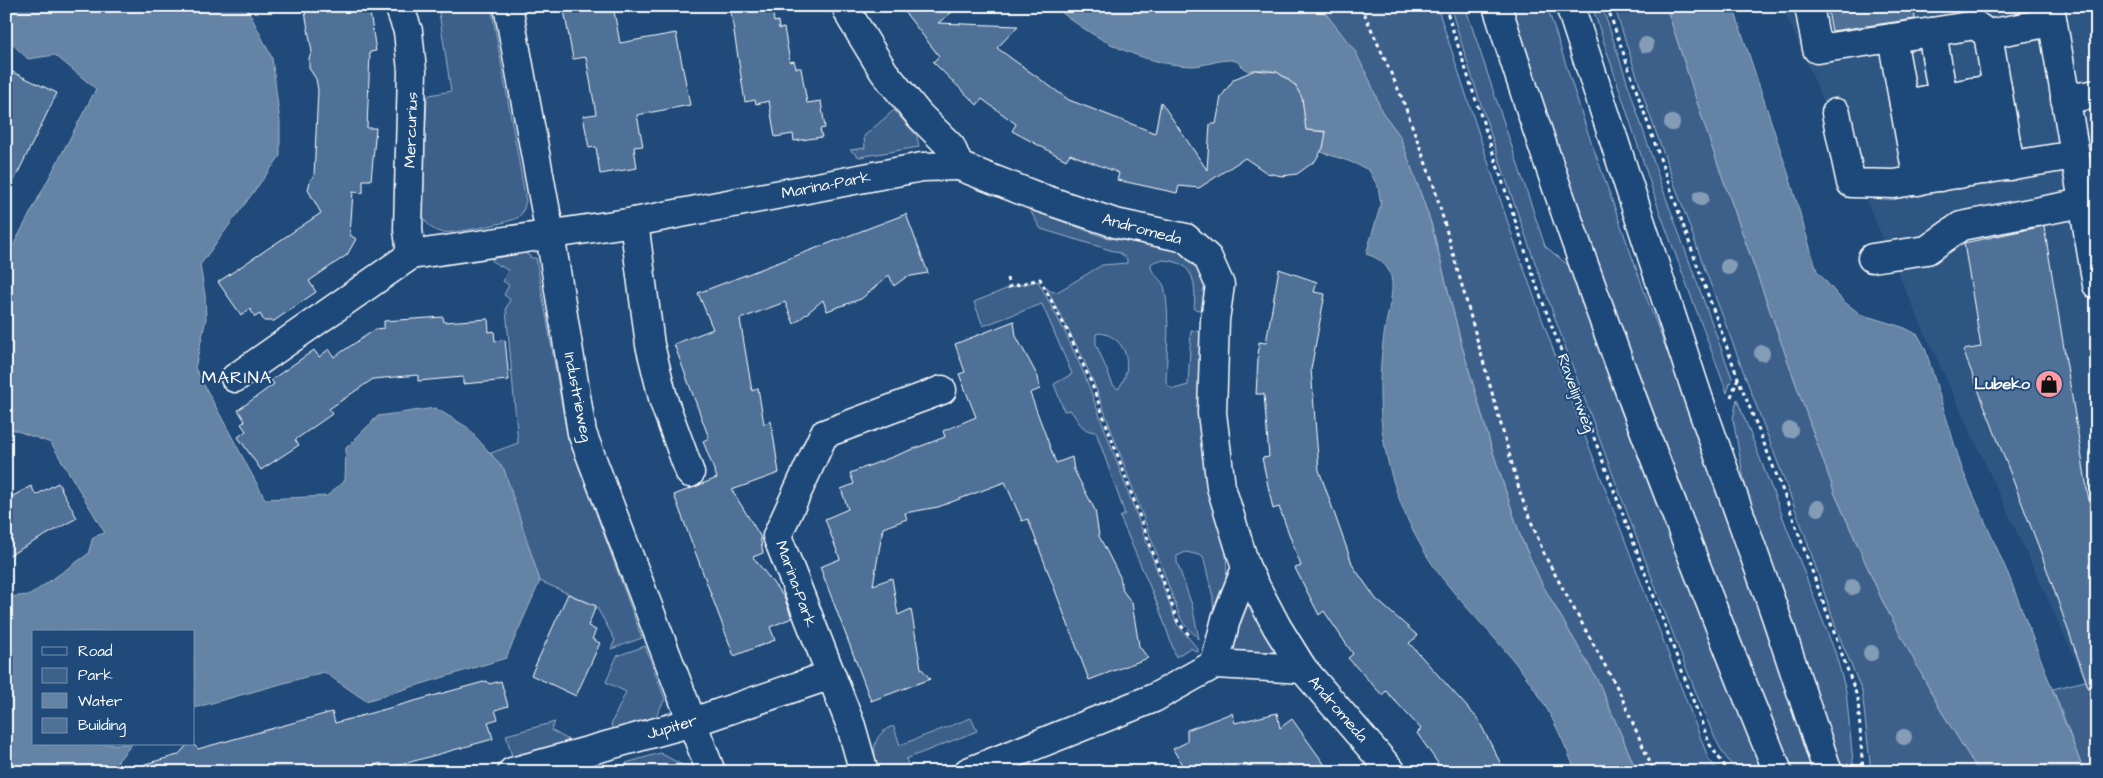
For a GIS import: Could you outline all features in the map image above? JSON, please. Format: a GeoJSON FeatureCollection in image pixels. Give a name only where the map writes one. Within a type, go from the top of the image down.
{"type":"FeatureCollection","features":[{"type":"Feature","properties":{"kind":"street","name":"Mercurius"},"geometry":{"type":"LineString","coordinates":[[399,6],[408,32],[412,71],[408,230],[411,256]]}},
{"type":"Feature","properties":{"kind":"street","name":"Industrieweg"},"geometry":{"type":"LineString","coordinates":[[508,6],[550,234],[582,433],[711,772]]}},
{"type":"Feature","properties":{"kind":"street"},"geometry":{"type":"LineString","coordinates":[[846,6],[851,18],[884,72],[919,115],[951,147],[959,166]]}},
{"type":"Feature","properties":{"kind":"street"},"geometry":{"type":"LineString","coordinates":[[1497,6],[1584,267],[1704,589],[1778,772]]}},
{"type":"Feature","properties":{"kind":"street"},"geometry":{"type":"LineString","coordinates":[[1570,6],[1699,400],[1776,616],[1828,772]]}},
{"type":"Feature","properties":{"kind":"street"},"geometry":{"type":"LineString","coordinates":[[1809,6],[1817,49],[1975,26],[1988,34]]}},
{"type":"Feature","properties":{"kind":"street"},"geometry":{"type":"LineString","coordinates":[[1963,173],[1949,97],[1988,34],[2051,14],[2097,285]]}},
{"type":"Feature","properties":{"kind":"street"},"geometry":{"type":"LineString","coordinates":[[1932,32],[1949,97],[1963,173]]}},
{"type":"Feature","properties":{"kind":"street"},"geometry":{"type":"LineString","coordinates":[[1892,38],[1949,97],[1963,173]]}},
{"type":"Feature","properties":{"kind":"street"},"geometry":{"type":"LineString","coordinates":[[2066,99],[2097,94]]}},
{"type":"Feature","properties":{"kind":"street"},"geometry":{"type":"LineString","coordinates":[[1836,113],[1851,183],[1894,184],[2075,155]]}},
{"type":"Feature","properties":{"kind":"street","name":"Marina-Park"},"geometry":{"type":"LineString","coordinates":[[550,234],[634,222],[922,167],[959,166]]}},
{"type":"Feature","properties":{"kind":"street","name":"Andromeda"},"geometry":{"type":"LineString","coordinates":[[959,166],[1041,198],[1115,223],[1186,238],[1208,258],[1220,285],[1215,320],[1212,413],[1221,487],[1246,568],[1277,627],[1303,669],[1392,772]]}},
{"type":"Feature","properties":{"kind":"street"},"geometry":{"type":"LineString","coordinates":[[1872,258],[1927,250],[1961,226],[2083,203]]}},
{"type":"Feature","properties":{"kind":"street"},"geometry":{"type":"LineString","coordinates":[[634,222],[650,345],[664,402],[690,473]]}},
{"type":"Feature","properties":{"kind":"street"},"geometry":{"type":"LineString","coordinates":[[235,378],[411,256],[550,234]]}},
{"type":"Feature","properties":{"kind":"street","name":"Marina-Park"},"geometry":{"type":"LineString","coordinates":[[864,772],[851,726],[777,536],[824,434],[942,390]]}},
{"type":"Feature","properties":{"kind":"street"},"geometry":{"type":"LineString","coordinates":[[968,772],[1154,698],[1215,664],[1226,619],[1246,568]]}},
{"type":"Feature","properties":{"kind":"street","name":"Andromeda"},"geometry":{"type":"LineString","coordinates":[[1215,664],[1303,669]]}},
{"type":"Feature","properties":{"kind":"street","name":"Jupiter"},"geometry":{"type":"LineString","coordinates":[[512,772],[693,722],[830,675]]}},
{"type":"Feature","properties":{"kind":"path"},"geometry":{"type":"LineString","coordinates":[[1361,6],[1402,98],[1434,186],[1521,496],[1545,556],[1619,691],[1654,772]]}},
{"type":"Feature","properties":{"kind":"path","name":"Ravelijnweg"},"geometry":{"type":"LineString","coordinates":[[1444,6],[1537,286],[1585,417],[1710,745],[1729,772]]}},
{"type":"Feature","properties":{"kind":"path"},"geometry":{"type":"LineString","coordinates":[[1608,6],[1695,259],[1738,378],[1788,504],[1858,699],[1863,772]]}},
{"type":"Feature","properties":{"kind":"path"},"geometry":{"type":"LineString","coordinates":[[1007,278],[1009,287],[1040,279],[1069,334],[1091,382],[1178,622]]}},
{"type":"Feature","properties":{"kind":"shaded area"},"geometry":{"type":"Polygon","coordinates":[[[1782,6],[2097,6],[2097,706],[1912,305],[1782,6]]]}},
{"type":"Feature","properties":{"kind":"green space"},"geometry":{"type":"Polygon","coordinates":[[[438,6],[491,6],[526,201],[521,215],[517,218],[502,223],[455,232],[436,231],[425,221],[421,210],[427,97],[451,91],[438,6]]]}},
{"type":"Feature","properties":{"kind":"green space"},"geometry":{"type":"Polygon","coordinates":[[[1320,6],[1437,6],[1513,238],[1569,394],[1709,760],[1720,772],[1637,772],[1599,683],[1542,584],[1521,538],[1490,443],[1462,346],[1431,223],[1400,136],[1382,112],[1320,6]]]}},
{"type":"Feature","properties":{"kind":"green space"},"geometry":{"type":"Polygon","coordinates":[[[1450,6],[1465,6],[1545,246],[1574,270],[1769,772],[1738,772],[1731,764],[1715,738],[1687,671],[1521,224],[1450,6]]]}},
{"type":"Feature","properties":{"kind":"green space"},"geometry":{"type":"Polygon","coordinates":[[[1505,6],[1547,6],[1587,130],[1650,307],[1725,500],[1772,639],[1813,772],[1792,772],[1708,571],[1505,6]]]}},
{"type":"Feature","properties":{"kind":"green space"},"geometry":{"type":"Polygon","coordinates":[[[1592,6],[1602,6],[1661,184],[1732,378],[1727,393],[1659,210],[1592,6]]]}},
{"type":"Feature","properties":{"kind":"green space"},"geometry":{"type":"Polygon","coordinates":[[[1614,6],[1666,6],[1709,139],[1835,494],[1882,600],[1940,709],[1979,772],[1871,772],[1862,691],[1837,631],[1805,535],[1704,267],[1648,110],[1614,6]]]}},
{"type":"Feature","properties":{"kind":"green space"},"geometry":{"type":"Polygon","coordinates":[[[894,110],[917,136],[919,147],[859,157],[850,150],[865,148],[864,136],[894,110]]]}},
{"type":"Feature","properties":{"kind":"green space"},"geometry":{"type":"Polygon","coordinates":[[[1029,209],[1104,237],[1172,249],[1187,255],[1198,265],[1207,286],[1205,311],[1194,309],[1193,279],[1185,267],[1179,263],[1165,260],[1151,264],[1152,271],[1164,286],[1167,301],[1166,380],[1170,387],[1174,389],[1188,385],[1191,330],[1203,332],[1227,570],[1222,599],[1214,623],[1213,597],[1203,556],[1186,552],[1177,556],[1177,562],[1192,605],[1199,639],[1184,624],[1180,617],[1095,386],[1081,354],[1046,288],[1052,292],[1059,291],[1102,265],[1127,263],[1127,259],[1120,253],[1041,229],[1029,209]],[[1100,333],[1096,334],[1096,344],[1113,385],[1118,389],[1126,372],[1126,355],[1117,341],[1100,333]]]}},
{"type":"Feature","properties":{"kind":"green space"},"geometry":{"type":"Polygon","coordinates":[[[520,249],[532,258],[536,258],[567,434],[642,638],[611,649],[615,640],[596,606],[540,581],[491,453],[518,443],[506,309],[510,299],[504,295],[509,285],[503,281],[508,270],[493,262],[491,256],[520,249]]]}},
{"type":"Feature","properties":{"kind":"green space"},"geometry":{"type":"Polygon","coordinates":[[[1038,281],[1064,330],[1085,376],[1177,624],[1198,649],[1198,652],[1190,648],[1176,657],[1159,608],[1120,517],[1125,514],[1096,432],[1083,427],[1070,410],[1064,411],[1054,384],[1072,374],[1042,304],[983,326],[974,302],[1011,287],[1038,281]]]}},
{"type":"Feature","properties":{"kind":"green space"},"geometry":{"type":"Polygon","coordinates":[[[1737,399],[1835,652],[1846,691],[1854,772],[1841,772],[1749,507],[1733,419],[1737,399]]]}},
{"type":"Feature","properties":{"kind":"green space"},"geometry":{"type":"Polygon","coordinates":[[[1249,599],[1278,652],[1231,651],[1249,599]]]}},
{"type":"Feature","properties":{"kind":"green space"},"geometry":{"type":"Polygon","coordinates":[[[645,646],[665,699],[654,720],[613,730],[611,724],[626,692],[606,682],[617,656],[645,646]]]}},
{"type":"Feature","properties":{"kind":"green space"},"geometry":{"type":"Polygon","coordinates":[[[2093,679],[2097,692],[2097,772],[2084,772],[2053,689],[2093,679]]]}},
{"type":"Feature","properties":{"kind":"green space"},"geometry":{"type":"Polygon","coordinates":[[[971,718],[977,731],[906,759],[911,772],[881,772],[875,756],[875,745],[880,735],[888,728],[894,727],[900,745],[971,718]]]}},
{"type":"Feature","properties":{"kind":"green space"},"geometry":{"type":"Polygon","coordinates":[[[555,722],[551,730],[572,742],[513,760],[506,735],[555,722]]]}},
{"type":"Feature","properties":{"kind":"green space"},"geometry":{"type":"Polygon","coordinates":[[[660,753],[686,767],[690,766],[693,772],[629,772],[626,763],[660,753]]]}},
{"type":"Feature","properties":{"kind":"water"},"geometry":{"type":"Polygon","coordinates":[[[6,6],[246,6],[272,58],[280,122],[280,156],[200,265],[205,295],[206,319],[195,368],[265,499],[327,496],[345,480],[346,448],[378,416],[435,408],[467,427],[504,469],[540,581],[506,658],[366,701],[324,672],[195,708],[195,630],[32,630],[32,746],[130,746],[109,772],[6,772],[6,597],[30,595],[88,554],[93,537],[105,533],[51,443],[6,427],[6,259],[96,89],[55,55],[28,59],[6,38],[6,6]]]}},
{"type":"Feature","properties":{"kind":"water"},"geometry":{"type":"Polygon","coordinates":[[[1054,6],[1320,6],[1355,51],[1370,81],[1382,112],[1400,136],[1431,223],[1462,346],[1490,443],[1521,538],[1542,584],[1599,683],[1637,772],[1576,772],[1552,718],[1534,688],[1512,659],[1442,578],[1424,551],[1409,523],[1392,478],[1382,430],[1380,398],[1382,351],[1392,283],[1389,272],[1384,264],[1366,254],[1381,204],[1378,187],[1369,170],[1321,152],[1325,131],[1290,129],[1304,120],[1304,108],[1296,88],[1281,74],[1260,69],[1248,71],[1236,61],[1230,60],[1192,66],[1155,61],[1118,48],[1101,39],[1084,29],[1054,6]]]}},
{"type":"Feature","properties":{"kind":"water"},"geometry":{"type":"Polygon","coordinates":[[[1666,6],[1733,6],[1789,176],[1817,271],[1842,300],[1860,314],[1905,328],[1918,335],[1925,348],[1962,469],[2009,576],[2084,772],[1979,772],[1940,709],[1882,600],[1835,494],[1709,139],[1666,6]]]}},
{"type":"Feature","properties":{"kind":"building"},"geometry":{"type":"Polygon","coordinates":[[[304,6],[369,6],[376,51],[370,52],[367,128],[376,128],[371,180],[363,180],[363,193],[353,192],[350,235],[356,239],[347,255],[309,281],[316,292],[274,321],[264,321],[260,314],[255,317],[250,309],[241,315],[218,282],[321,213],[308,190],[310,181],[314,176],[318,90],[316,79],[309,68],[309,58],[312,52],[304,6]]]}},
{"type":"Feature","properties":{"kind":"building"},"geometry":{"type":"Polygon","coordinates":[[[586,6],[613,6],[620,43],[676,33],[690,105],[637,115],[643,146],[634,147],[637,168],[600,174],[596,147],[589,148],[583,116],[596,114],[586,57],[573,59],[564,10],[586,6]]]}},
{"type":"Feature","properties":{"kind":"building"},"geometry":{"type":"Polygon","coordinates":[[[730,6],[772,6],[774,22],[778,21],[779,29],[784,28],[790,62],[794,61],[796,68],[801,68],[807,103],[821,101],[825,128],[820,129],[822,137],[794,141],[793,134],[775,137],[769,101],[756,104],[755,100],[745,102],[730,6]]]}},
{"type":"Feature","properties":{"kind":"building"},"geometry":{"type":"Polygon","coordinates":[[[900,6],[960,6],[938,23],[1018,26],[997,48],[1069,100],[1155,133],[1161,102],[1207,170],[1210,124],[1216,124],[1221,97],[1234,79],[1255,70],[1277,72],[1295,85],[1302,98],[1306,130],[1326,132],[1323,148],[1315,161],[1297,174],[1282,176],[1267,173],[1245,158],[1199,188],[1179,186],[1177,193],[1117,180],[1119,173],[1070,154],[1066,160],[1012,131],[1016,124],[982,99],[977,105],[933,62],[939,56],[900,6]]]}},
{"type":"Feature","properties":{"kind":"building"},"geometry":{"type":"Polygon","coordinates":[[[1827,6],[1914,6],[1915,19],[1832,31],[1827,6]]]}},
{"type":"Feature","properties":{"kind":"building"},"geometry":{"type":"Polygon","coordinates":[[[6,69],[57,93],[6,197],[6,69]]]}},
{"type":"Feature","properties":{"kind":"building"},"geometry":{"type":"Polygon","coordinates":[[[906,214],[928,273],[906,277],[894,286],[889,275],[861,299],[827,311],[823,300],[794,324],[785,302],[740,319],[752,391],[758,388],[764,424],[771,421],[779,473],[732,490],[760,536],[763,553],[753,557],[784,597],[792,618],[770,627],[775,640],[734,656],[674,495],[717,478],[703,441],[709,438],[674,344],[713,329],[698,293],[906,214]]]}},
{"type":"Feature","properties":{"kind":"building"},"geometry":{"type":"Polygon","coordinates":[[[2044,226],[2097,550],[2097,701],[2093,701],[2041,553],[1963,350],[1981,347],[1964,243],[2044,226]]]}},
{"type":"Feature","properties":{"kind":"building"},"geometry":{"type":"Polygon","coordinates":[[[1279,269],[1317,282],[1314,292],[1325,294],[1311,369],[1319,470],[1353,566],[1376,599],[1418,636],[1409,643],[1478,719],[1505,772],[1444,772],[1417,733],[1421,729],[1386,691],[1382,695],[1348,658],[1353,654],[1324,611],[1319,615],[1295,568],[1301,566],[1279,507],[1273,509],[1262,458],[1269,457],[1264,394],[1256,394],[1259,342],[1266,343],[1279,269]]]}},
{"type":"Feature","properties":{"kind":"building"},"geometry":{"type":"Polygon","coordinates":[[[443,317],[444,322],[488,319],[489,332],[494,331],[495,341],[505,340],[509,380],[463,384],[463,377],[418,381],[418,375],[373,379],[329,409],[332,414],[295,440],[299,445],[261,470],[238,437],[246,431],[241,424],[245,421],[238,410],[274,384],[271,380],[314,350],[319,357],[329,349],[334,357],[376,329],[384,328],[384,321],[443,317]]]}},
{"type":"Feature","properties":{"kind":"building"},"geometry":{"type":"Polygon","coordinates":[[[1014,321],[1016,336],[1038,377],[1040,389],[1030,393],[1056,463],[1072,457],[1074,470],[1095,510],[1099,536],[1120,577],[1123,591],[1132,603],[1139,646],[1148,658],[1089,680],[1028,519],[1022,521],[1005,482],[938,507],[905,513],[907,519],[883,528],[873,585],[892,578],[898,615],[911,609],[921,668],[930,679],[871,701],[820,567],[840,559],[825,519],[848,509],[841,489],[854,484],[850,473],[945,437],[943,431],[976,417],[959,374],[965,372],[955,344],[1014,321]]]}},
{"type":"Feature","properties":{"kind":"building"},"geometry":{"type":"Polygon","coordinates":[[[58,483],[77,518],[6,557],[6,500],[31,486],[36,495],[58,483]]]}},
{"type":"Feature","properties":{"kind":"building"},"geometry":{"type":"Polygon","coordinates":[[[568,594],[596,606],[588,626],[596,630],[592,639],[600,643],[576,696],[531,675],[568,594]]]}},
{"type":"Feature","properties":{"kind":"building"},"geometry":{"type":"Polygon","coordinates":[[[487,681],[489,684],[501,681],[508,706],[495,710],[498,719],[488,722],[493,739],[382,770],[381,763],[351,772],[146,772],[145,764],[178,755],[186,746],[195,746],[198,749],[332,712],[335,723],[487,681]]]}},
{"type":"Feature","properties":{"kind":"building"},"geometry":{"type":"Polygon","coordinates":[[[1232,713],[1235,723],[1277,713],[1280,728],[1292,719],[1330,772],[1186,772],[1173,749],[1187,742],[1187,730],[1232,713]]]}},
{"type":"Feature","properties":{"kind":"place","name":"Lubeko"},"geometry":{"type":"Point","coordinates":[2049,384]}},
{"type":"Feature","properties":{"kind":"district","name":"MARINA"},"geometry":{"type":"Point","coordinates":[237,377]}}]}
